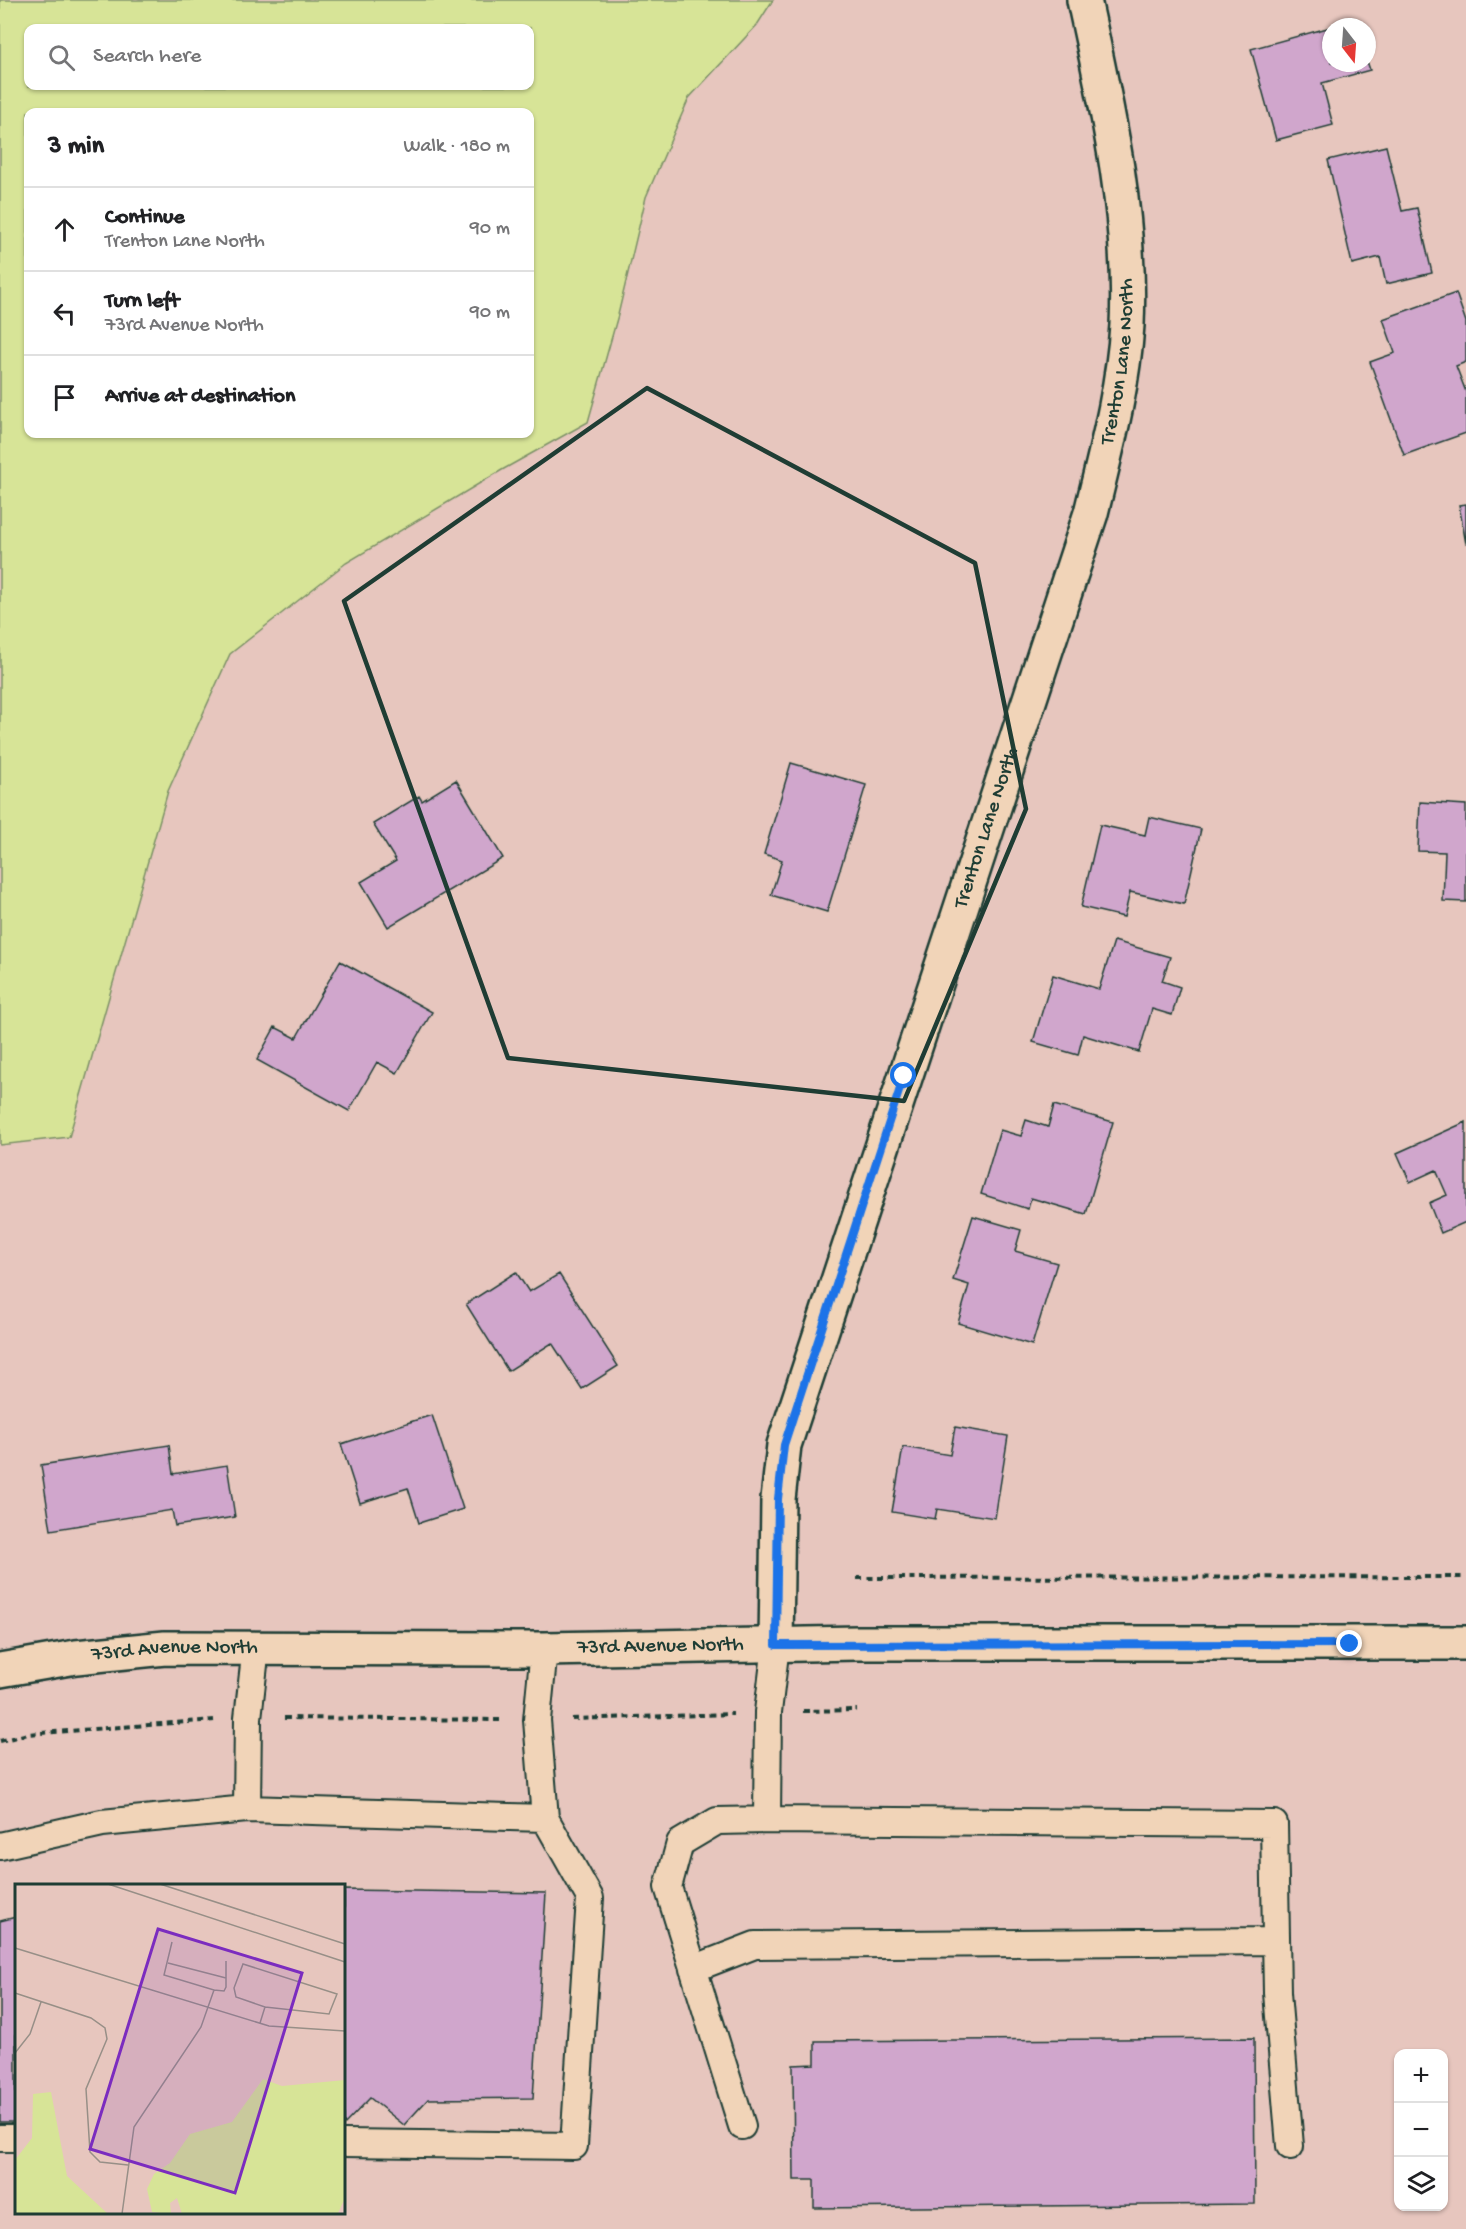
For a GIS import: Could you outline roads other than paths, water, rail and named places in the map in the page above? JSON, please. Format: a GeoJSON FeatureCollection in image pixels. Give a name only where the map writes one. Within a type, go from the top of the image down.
{"type":"FeatureCollection","features":[{"type":"Feature","properties":{"kind":"street","name":"Trenton Lane North"},"geometry":{"type":"LineString","coordinates":[[776,1645],[778,1499],[784,1445],[1091,513],[1114,418],[1126,325],[1125,228],[1112,133],[1084,0]]}},
{"type":"Feature","properties":{"kind":"street","name":"73rd Avenue North"},"geometry":{"type":"LineString","coordinates":[[0,1670],[76,1656],[165,1648],[544,1649],[776,1645],[1466,1642]]}},
{"type":"Feature","properties":{"kind":"lane"},"geometry":{"type":"LineString","coordinates":[[767,1820],[768,1712],[776,1645]]}},
{"type":"Feature","properties":{"kind":"lane"},"geometry":{"type":"LineString","coordinates":[[247,1809],[248,1718],[256,1647]]}},
{"type":"Feature","properties":{"kind":"lane"},"geometry":{"type":"LineString","coordinates":[[345,2143],[573,2146],[590,1898],[545,1818],[537,1720],[544,1649]]}},
{"type":"Feature","properties":{"kind":"lane"},"geometry":{"type":"LineString","coordinates":[[0,1846],[102,1823],[247,1809],[545,1818]]}},
{"type":"Feature","properties":{"kind":"lane"},"geometry":{"type":"LineString","coordinates":[[742,2126],[668,1887],[680,1843],[717,1821],[1274,1824],[1278,1993],[1290,2146]]}},
{"type":"Feature","properties":{"kind":"lane"},"geometry":{"type":"LineString","coordinates":[[693,1969],[755,1945],[1276,1941]]}}]}
